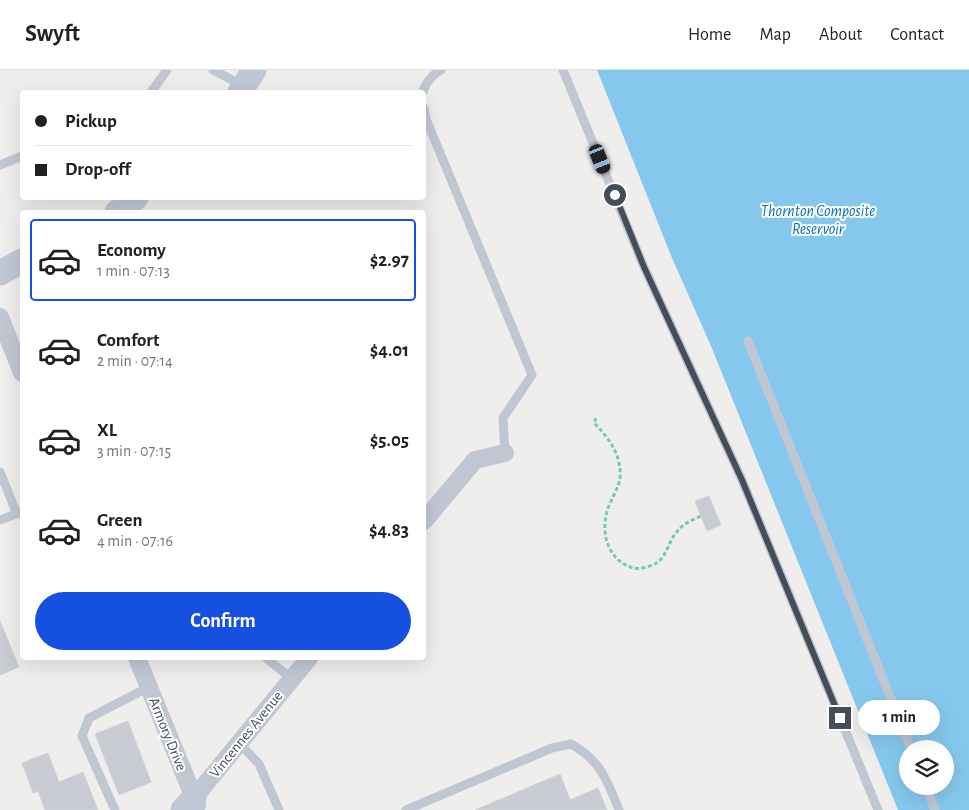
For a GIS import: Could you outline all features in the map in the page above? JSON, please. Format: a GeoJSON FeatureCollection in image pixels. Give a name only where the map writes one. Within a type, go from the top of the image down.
{"type":"FeatureCollection","features":[{"type":"Feature","properties":{"kind":"street"},"geometry":{"type":"LineString","coordinates":[[119,210],[133,200]]}},
{"type":"Feature","properties":{"kind":"street"},"geometry":{"type":"LineString","coordinates":[[0,272],[20,262]]}},
{"type":"Feature","properties":{"kind":"street"},"geometry":{"type":"LineString","coordinates":[[0,317],[20,368]]}},
{"type":"Feature","properties":{"kind":"street"},"geometry":{"type":"LineString","coordinates":[[426,514],[475,460],[505,453]]}},
{"type":"Feature","properties":{"kind":"street","name":"Armory Drive"},"geometry":{"type":"LineString","coordinates":[[138,660],[192,806]]}},
{"type":"Feature","properties":{"kind":"street","name":"Vincennes Avenue"},"geometry":{"type":"LineString","coordinates":[[192,806],[238,742],[307,660]]}},
{"type":"Feature","properties":{"kind":"lane"},"geometry":{"type":"LineString","coordinates":[[152,90],[167,70]]}},
{"type":"Feature","properties":{"kind":"lane"},"geometry":{"type":"LineString","coordinates":[[213,70],[246,83]]}},
{"type":"Feature","properties":{"kind":"lane"},"geometry":{"type":"LineString","coordinates":[[423,90],[436,72],[442,70]]}},
{"type":"Feature","properties":{"kind":"lane"},"geometry":{"type":"LineString","coordinates":[[563,70],[644,267],[742,480],[878,810]]}},
{"type":"Feature","properties":{"kind":"lane"},"geometry":{"type":"LineString","coordinates":[[426,119],[532,375],[503,418],[505,453]]}},
{"type":"Feature","properties":{"kind":"lane"},"geometry":{"type":"LineString","coordinates":[[0,165],[20,157]]}},
{"type":"Feature","properties":{"kind":"lane"},"geometry":{"type":"LineString","coordinates":[[748,341],[907,740]]}},
{"type":"Feature","properties":{"kind":"lane"},"geometry":{"type":"LineString","coordinates":[[0,472],[20,512],[0,520]]}},
{"type":"Feature","properties":{"kind":"lane"},"geometry":{"type":"LineString","coordinates":[[268,660],[291,678]]}},
{"type":"Feature","properties":{"kind":"lane"},"geometry":{"type":"LineString","coordinates":[[115,810],[82,736],[89,718],[149,687]]}},
{"type":"Feature","properties":{"kind":"lane"},"geometry":{"type":"LineString","coordinates":[[238,742],[259,764],[279,810]]}},
{"type":"Feature","properties":{"kind":"lane"},"geometry":{"type":"LineString","coordinates":[[406,810],[552,748],[571,744],[585,752],[604,773],[619,810]]}},
{"type":"Feature","properties":{"kind":"lane"},"geometry":{"type":"LineString","coordinates":[[930,795],[936,810]]}},
{"type":"Feature","properties":{"kind":"path"},"geometry":{"type":"LineString","coordinates":[[596,418],[594,423],[605,434],[615,451],[620,470],[619,486],[608,508],[604,525],[610,552],[620,562],[635,568],[649,566],[658,561],[676,532],[701,516]]}},
{"type":"Feature","properties":{"kind":"water","name":"Thornton Composite Reservoir"},"geometry":{"type":"Polygon","coordinates":[[[597,70],[969,70],[969,810],[898,810],[711,346],[672,258],[597,70]]]}},
{"type":"Feature","properties":{"kind":"building"},"geometry":{"type":"Polygon","coordinates":[[[709,496],[721,525],[707,531],[695,501],[709,496]]]}},
{"type":"Feature","properties":{"kind":"building"},"geometry":{"type":"Polygon","coordinates":[[[0,621],[19,667],[0,675],[0,621]]]}},
{"type":"Feature","properties":{"kind":"building"},"geometry":{"type":"Polygon","coordinates":[[[128,721],[151,782],[119,795],[95,734],[128,721]]]}},
{"type":"Feature","properties":{"kind":"building"},"geometry":{"type":"Polygon","coordinates":[[[48,753],[59,782],[83,772],[98,810],[45,810],[38,791],[33,793],[22,763],[48,753]]]}},
{"type":"Feature","properties":{"kind":"building"},"geometry":{"type":"Polygon","coordinates":[[[560,774],[570,800],[598,788],[607,810],[475,810],[560,774]]]}},
{"type":"Feature","properties":{"kind":"route"},"geometry":{"type":"LineString","coordinates":[[615,195],[644,267],[742,480],[840,718]]}}]}
